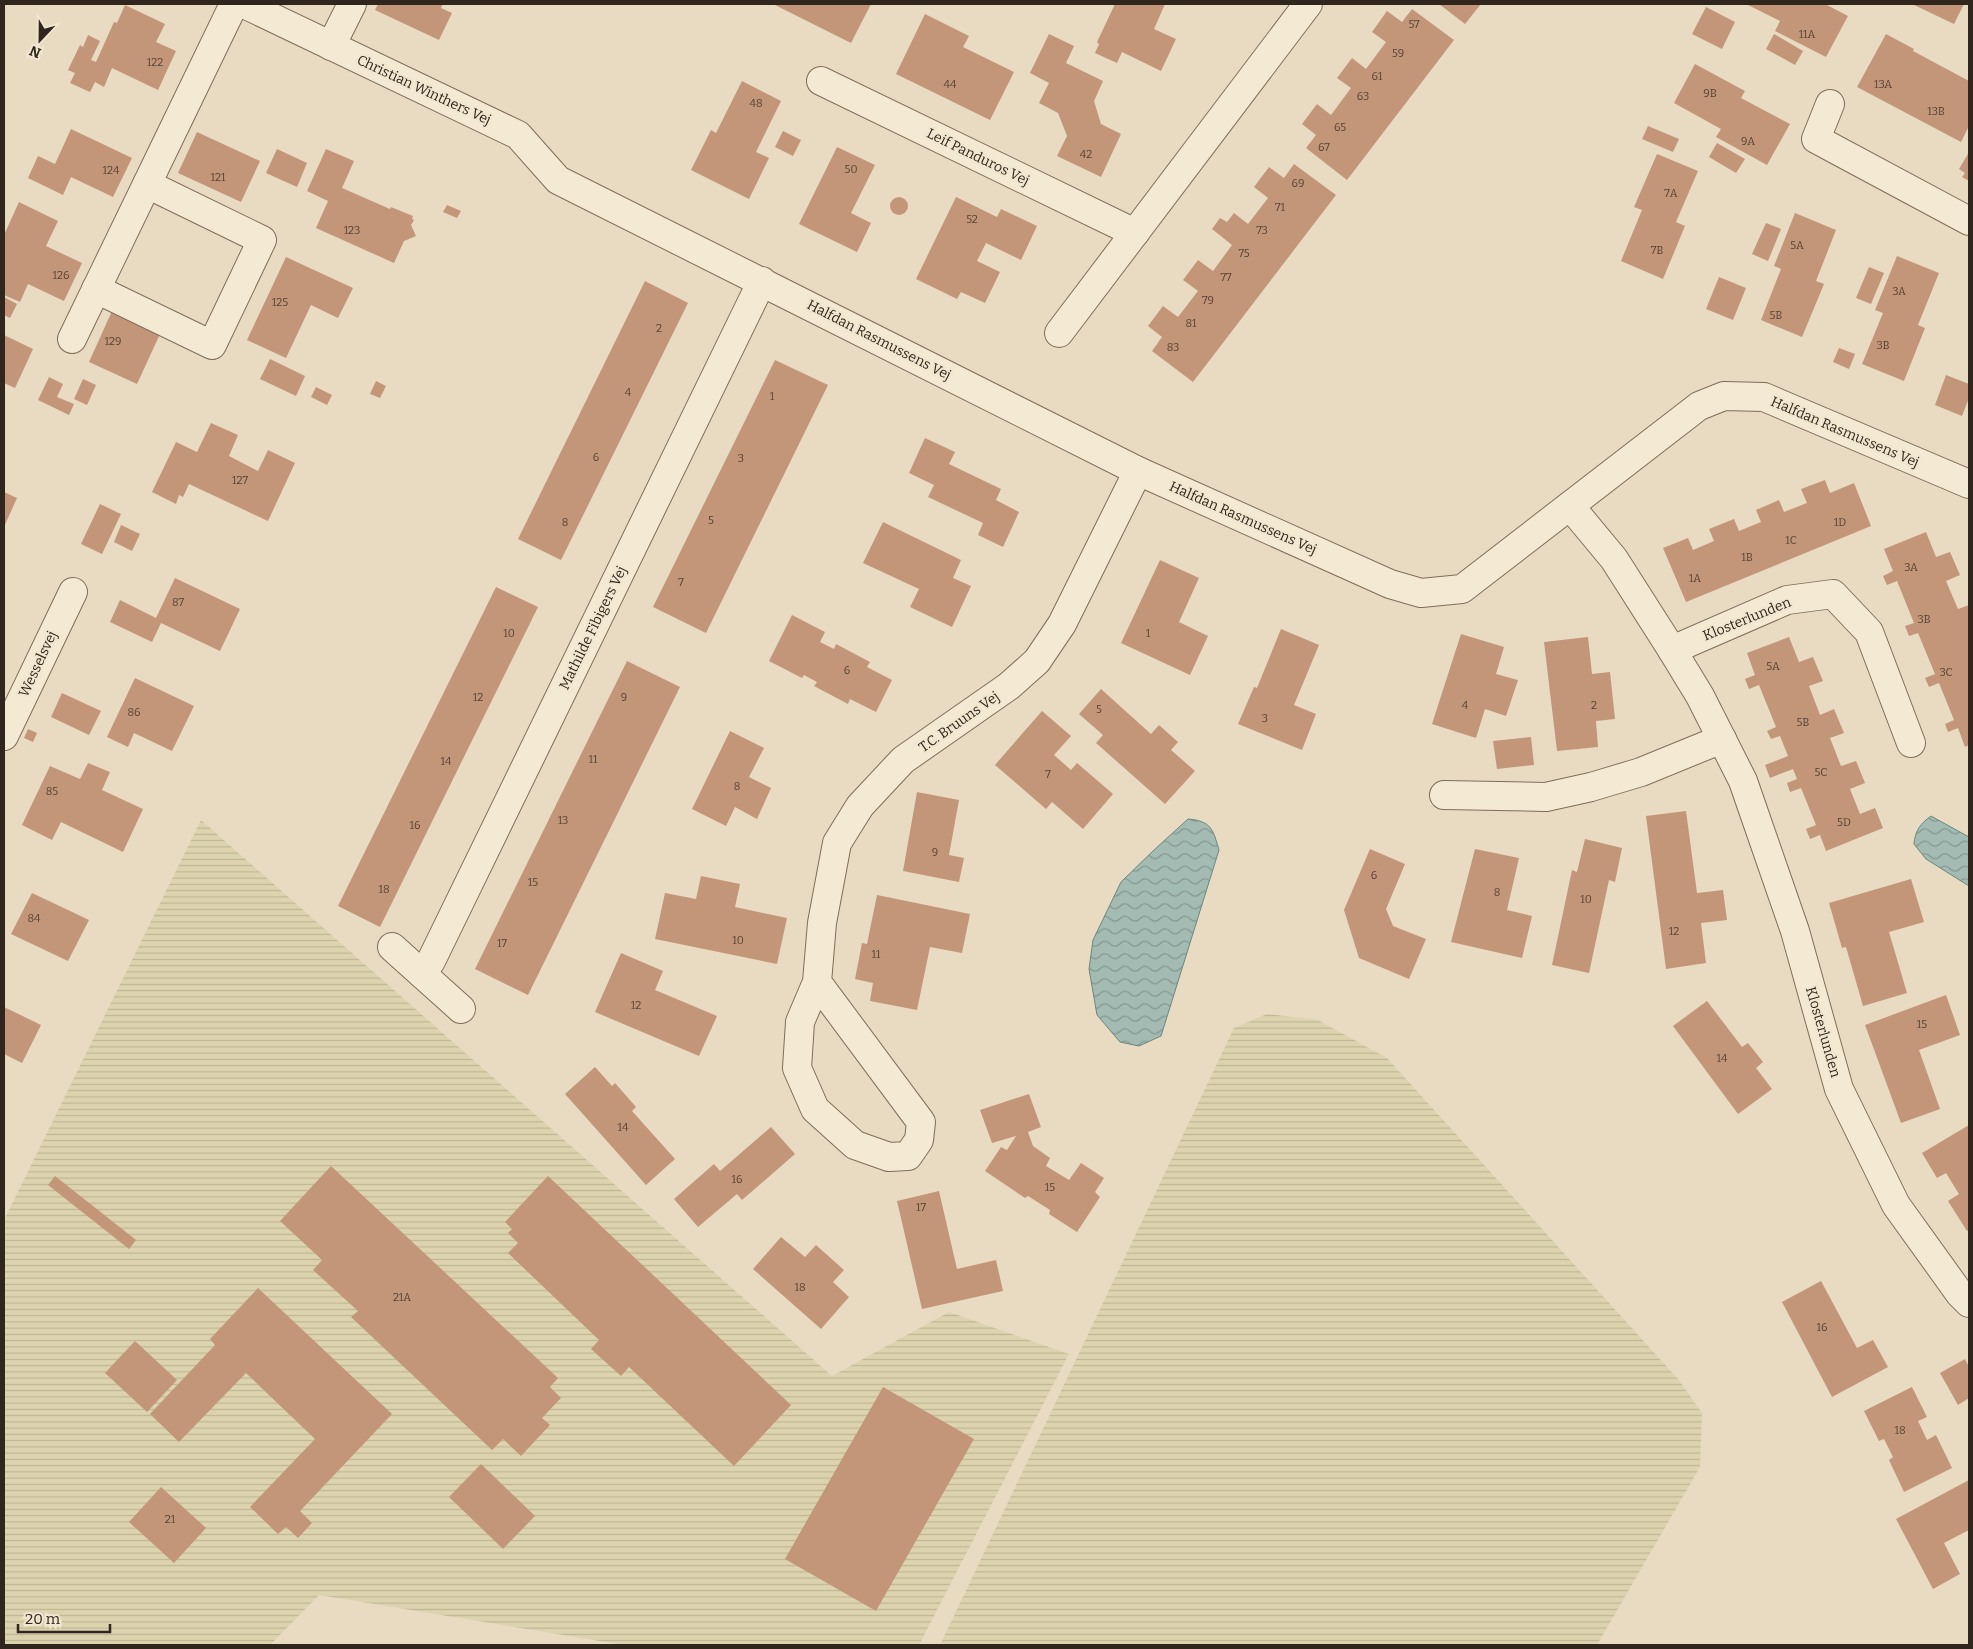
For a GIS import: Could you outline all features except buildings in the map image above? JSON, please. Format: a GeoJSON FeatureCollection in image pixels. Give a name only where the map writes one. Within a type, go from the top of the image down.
{"type":"FeatureCollection","features":[{"type":"Feature","properties":{"kind":"street"},"geometry":{"type":"LineString","coordinates":[[72,339],[234,4]]}},
{"type":"Feature","properties":{"kind":"street","name":"Christian Winthers Vej"},"geometry":{"type":"LineString","coordinates":[[244,4],[518,135]]}},
{"type":"Feature","properties":{"kind":"street"},"geometry":{"type":"LineString","coordinates":[[331,46],[352,4]]}},
{"type":"Feature","properties":{"kind":"street"},"geometry":{"type":"LineString","coordinates":[[1059,333],[1308,4]]}},
{"type":"Feature","properties":{"kind":"street","name":"Leif Panduros Vej"},"geometry":{"type":"LineString","coordinates":[[821,81],[1135,233]]}},
{"type":"Feature","properties":{"kind":"street"},"geometry":{"type":"LineString","coordinates":[[1830,104],[1816,139],[1969,221]]}},
{"type":"Feature","properties":{"kind":"street","name":"Halfdan Rasmussens Vej"},"geometry":{"type":"LineString","coordinates":[[518,135],[558,180],[1138,471],[1390,584],[1421,593],[1462,589],[1699,406],[1724,396],[1764,397],[1969,484]]}},
{"type":"Feature","properties":{"kind":"street"},"geometry":{"type":"LineString","coordinates":[[96,289],[212,345],[262,240],[147,184]]}},
{"type":"Feature","properties":{"kind":"street","name":"Mathilde Fibigers Vej"},"geometry":{"type":"LineString","coordinates":[[422,974],[431,961],[762,281]]}},
{"type":"Feature","properties":{"kind":"street","name":"T.C. Bruuns Vej"},"geometry":{"type":"LineString","coordinates":[[817,982],[921,1122],[919,1140],[908,1156],[889,1157],[855,1145],[815,1109],[797,1068],[800,1022],[817,982],[822,923],[837,843],[860,806],[903,760],[1009,686],[1036,661],[1062,624],[1138,471]]}},
{"type":"Feature","properties":{"kind":"street","name":"Klosterlunden"},"geometry":{"type":"LineString","coordinates":[[1570,506],[1614,559],[1700,696],[1722,739],[1743,781],[1795,931],[1839,1089],[1896,1205],[1960,1294],[1969,1303]]}},
{"type":"Feature","properties":{"kind":"street","name":"Wesselsvej"},"geometry":{"type":"LineString","coordinates":[[4,736],[72,592]]}},
{"type":"Feature","properties":{"kind":"street","name":"Klosterlunden"},"geometry":{"type":"LineString","coordinates":[[1672,650],[1787,600],[1833,594],[1869,632],[1911,743]]}},
{"type":"Feature","properties":{"kind":"street"},"geometry":{"type":"LineString","coordinates":[[1444,795],[1546,796],[1591,788],[1641,772],[1722,739]]}},
{"type":"Feature","properties":{"kind":"street"},"geometry":{"type":"LineString","coordinates":[[392,947],[461,1009]]}},
{"type":"Feature","properties":{"kind":"shaded area"},"geometry":{"type":"Polygon","coordinates":[[[201,820],[832,1376],[949,1312],[1069,1354],[919,1645],[624,1645],[319,1595],[270,1645],[4,1645],[4,1220],[201,820]]]}},
{"type":"Feature","properties":{"kind":"shaded area"},"geometry":{"type":"Polygon","coordinates":[[[1267,1014],[1318,1020],[1387,1058],[1678,1379],[1702,1413],[1700,1467],[1597,1645],[940,1645],[1234,1028],[1267,1014]]]}},
{"type":"Feature","properties":{"kind":"water"},"geometry":{"type":"Polygon","coordinates":[[[1931,816],[1969,837],[1969,886],[1926,859],[1914,844],[1919,828],[1931,816]]]}},
{"type":"Feature","properties":{"kind":"water"},"geometry":{"type":"Polygon","coordinates":[[[1188,819],[1207,824],[1213,832],[1219,850],[1161,1036],[1139,1046],[1120,1042],[1097,1015],[1089,969],[1093,940],[1121,882],[1188,819]]]}}]}
